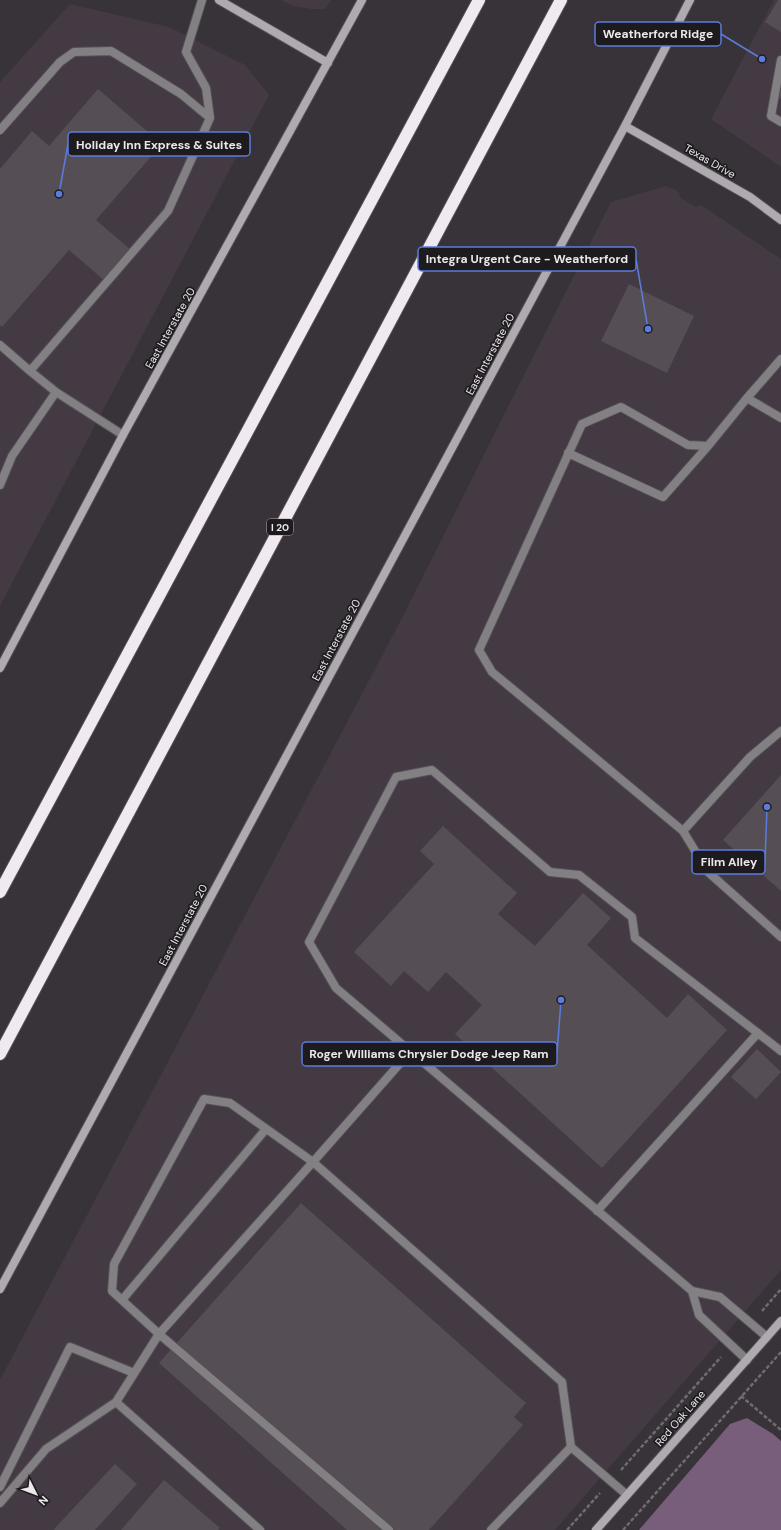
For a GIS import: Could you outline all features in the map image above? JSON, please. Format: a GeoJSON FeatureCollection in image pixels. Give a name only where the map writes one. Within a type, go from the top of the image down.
{"type":"FeatureCollection","features":[{"type":"Feature","properties":{"kind":"highway"},"geometry":{"type":"LineString","coordinates":[[0,892],[479,0]]}},
{"type":"Feature","properties":{"kind":"highway","name":"I 20"},"geometry":{"type":"LineString","coordinates":[[0,1054],[561,0]]}},
{"type":"Feature","properties":{"kind":"main road"},"geometry":{"type":"LineString","coordinates":[[219,0],[328,63]]}},
{"type":"Feature","properties":{"kind":"main road","name":"East Interstate 20"},"geometry":{"type":"LineString","coordinates":[[0,668],[123,435],[362,0]]}},
{"type":"Feature","properties":{"kind":"main road","name":"East Interstate 20"},"geometry":{"type":"LineString","coordinates":[[0,1289],[625,126],[690,0]]}},
{"type":"Feature","properties":{"kind":"main road","name":"Texas Drive"},"geometry":{"type":"LineString","coordinates":[[625,126],[750,197],[781,220]]}},
{"type":"Feature","properties":{"kind":"main road","name":"Red Oak Lane"},"geometry":{"type":"LineString","coordinates":[[596,1530],[781,1321]]}},
{"type":"Feature","properties":{"kind":"lane"},"geometry":{"type":"LineString","coordinates":[[30,371],[168,211],[210,118],[206,88],[186,52],[202,0]]}},
{"type":"Feature","properties":{"kind":"lane"},"geometry":{"type":"LineString","coordinates":[[0,130],[60,62],[74,52],[111,51],[181,94],[210,118]]}},
{"type":"Feature","properties":{"kind":"lane"},"geometry":{"type":"LineString","coordinates":[[781,60],[772,116],[781,122]]}},
{"type":"Feature","properties":{"kind":"lane"},"geometry":{"type":"LineString","coordinates":[[0,345],[56,392],[123,435]]}},
{"type":"Feature","properties":{"kind":"lane"},"geometry":{"type":"LineString","coordinates":[[568,453],[663,497],[781,359]]}},
{"type":"Feature","properties":{"kind":"lane"},"geometry":{"type":"LineString","coordinates":[[0,485],[12,456],[56,392]]}},
{"type":"Feature","properties":{"kind":"lane"},"geometry":{"type":"LineString","coordinates":[[747,398],[781,418]]}},
{"type":"Feature","properties":{"kind":"lane"},"geometry":{"type":"LineString","coordinates":[[708,446],[688,445],[620,407],[582,424],[479,650],[492,672],[683,830],[708,872],[781,937]]}},
{"type":"Feature","properties":{"kind":"lane"},"geometry":{"type":"LineString","coordinates":[[683,830],[750,757],[781,730]]}},
{"type":"Feature","properties":{"kind":"lane"},"geometry":{"type":"LineString","coordinates":[[767,1337],[720,1297],[692,1291],[410,1052],[336,988],[308,942],[396,777],[432,770],[550,872],[579,875],[626,912],[632,917],[635,938],[781,1051]]}},
{"type":"Feature","properties":{"kind":"lane"},"geometry":{"type":"LineString","coordinates":[[597,1211],[758,1033]]}},
{"type":"Feature","properties":{"kind":"lane"},"geometry":{"type":"LineString","coordinates":[[0,1503],[46,1449],[116,1402],[159,1334],[410,1052]]}},
{"type":"Feature","properties":{"kind":"lane"},"geometry":{"type":"LineString","coordinates":[[390,1530],[159,1334],[112,1291],[114,1264],[204,1099],[230,1103],[313,1162],[562,1382],[571,1447],[627,1495]]}},
{"type":"Feature","properties":{"kind":"lane"},"geometry":{"type":"LineString","coordinates":[[122,1300],[266,1129]]}},
{"type":"Feature","properties":{"kind":"lane"},"geometry":{"type":"LineString","coordinates":[[692,1291],[699,1315],[747,1360]]}},
{"type":"Feature","properties":{"kind":"lane"},"geometry":{"type":"LineString","coordinates":[[0,1487],[70,1347],[134,1373]]}},
{"type":"Feature","properties":{"kind":"lane"},"geometry":{"type":"LineString","coordinates":[[116,1402],[257,1529]]}},
{"type":"Feature","properties":{"kind":"lane"},"geometry":{"type":"LineString","coordinates":[[491,1530],[571,1447]]}},
{"type":"Feature","properties":{"kind":"path"},"geometry":{"type":"LineString","coordinates":[[751,1323],[781,1289]]}},
{"type":"Feature","properties":{"kind":"path"},"geometry":{"type":"LineString","coordinates":[[567,1530],[731,1346]]}},
{"type":"Feature","properties":{"kind":"path"},"geometry":{"type":"LineString","coordinates":[[623,1530],[741,1395],[781,1352]]}},
{"type":"Feature","properties":{"kind":"path"},"geometry":{"type":"LineString","coordinates":[[741,1395],[781,1430]]}},
{"type":"Feature","properties":{"kind":"shaded area"},"geometry":{"type":"Polygon","coordinates":[[[281,0],[331,0],[325,9],[311,9],[293,6],[281,0]]]}},
{"type":"Feature","properties":{"kind":"shaded area"},"geometry":{"type":"Polygon","coordinates":[[[774,0],[781,0],[781,167],[711,119],[774,0]]]}},
{"type":"Feature","properties":{"kind":"shaded area"},"geometry":{"type":"Polygon","coordinates":[[[70,4],[169,27],[245,65],[269,95],[0,606],[0,82],[70,4]]]}},
{"type":"Feature","properties":{"kind":"shaded area"},"geometry":{"type":"Polygon","coordinates":[[[666,186],[678,191],[681,198],[696,207],[701,205],[781,259],[781,1270],[555,1530],[0,1530],[0,1380],[401,620],[611,202],[666,186]]]}},
{"type":"Feature","properties":{"kind":"shaded area"},"geometry":{"type":"Polygon","coordinates":[[[747,1418],[773,1434],[781,1441],[781,1530],[639,1530],[730,1424],[747,1418]]]}},
{"type":"Feature","properties":{"kind":"building"},"geometry":{"type":"Polygon","coordinates":[[[778,0],[781,0],[781,32],[765,22],[778,0]]]}},
{"type":"Feature","properties":{"kind":"building"},"geometry":{"type":"Polygon","coordinates":[[[781,85],[781,99],[775,96],[781,85]]]}},
{"type":"Feature","properties":{"kind":"building"},"geometry":{"type":"Polygon","coordinates":[[[98,89],[162,144],[96,220],[131,250],[105,281],[69,250],[2,327],[0,325],[0,169],[32,131],[49,146],[98,89]]]}},
{"type":"Feature","properties":{"kind":"building"},"geometry":{"type":"Polygon","coordinates":[[[629,284],[694,316],[667,373],[601,341],[629,284]]]}},
{"type":"Feature","properties":{"kind":"building"},"geometry":{"type":"Polygon","coordinates":[[[781,775],[781,891],[723,840],[781,775]]]}},
{"type":"Feature","properties":{"kind":"building"},"geometry":{"type":"Polygon","coordinates":[[[443,826],[517,893],[498,914],[535,946],[583,893],[611,918],[587,945],[667,1018],[688,994],[727,1030],[602,1168],[455,1034],[482,1005],[446,972],[428,992],[404,971],[391,986],[354,952],[434,864],[420,851],[443,826]]]}},
{"type":"Feature","properties":{"kind":"building"},"geometry":{"type":"Polygon","coordinates":[[[757,1049],[781,1072],[756,1099],[731,1077],[757,1049]]]}},
{"type":"Feature","properties":{"kind":"building"},"geometry":{"type":"Polygon","coordinates":[[[301,1203],[526,1403],[514,1417],[523,1425],[429,1530],[347,1530],[159,1363],[301,1203]]]}},
{"type":"Feature","properties":{"kind":"building"},"geometry":{"type":"Polygon","coordinates":[[[115,1464],[137,1484],[95,1530],[55,1530],[54,1529],[115,1464]]]}},
{"type":"Feature","properties":{"kind":"building"},"geometry":{"type":"Polygon","coordinates":[[[164,1480],[220,1528],[218,1530],[121,1530],[164,1480]]]}},
{"type":"Feature","properties":{"kind":"place","name":"Weatherford Ridge"},"geometry":{"type":"Point","coordinates":[762,59]}},
{"type":"Feature","properties":{"kind":"place","name":"Holiday Inn Express & Suites"},"geometry":{"type":"Point","coordinates":[59,194]}},
{"type":"Feature","properties":{"kind":"place","name":"Integra Urgent Care - Weatherford"},"geometry":{"type":"Point","coordinates":[648,329]}},
{"type":"Feature","properties":{"kind":"place","name":"Film Alley"},"geometry":{"type":"Point","coordinates":[767,807]}},
{"type":"Feature","properties":{"kind":"place","name":"Roger Williams Chrysler Dodge Jeep Ram"},"geometry":{"type":"Point","coordinates":[561,1000]}}]}
